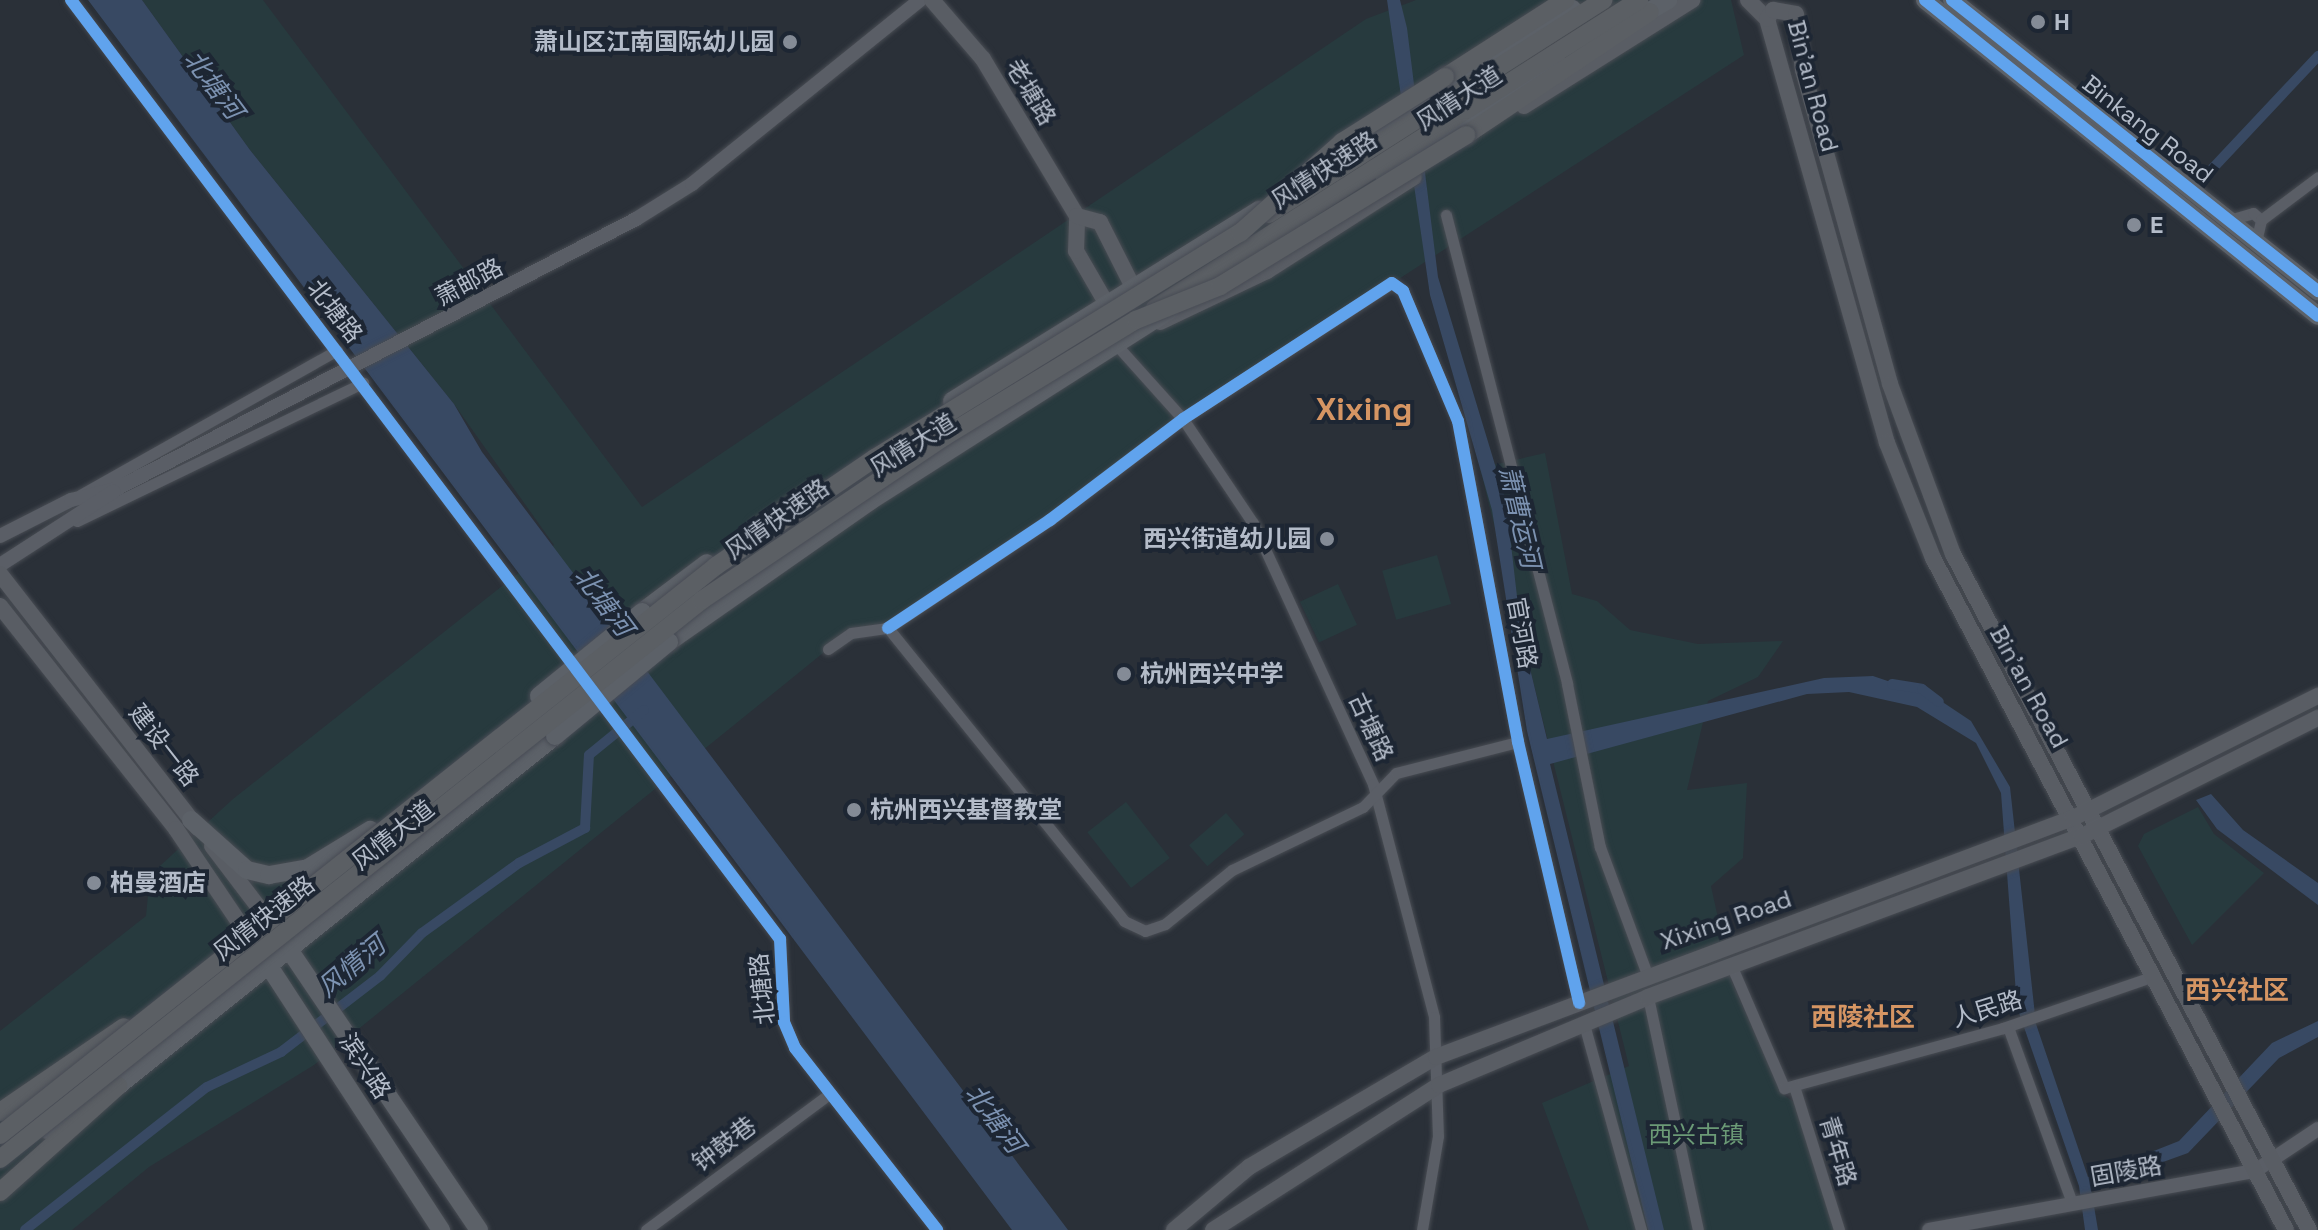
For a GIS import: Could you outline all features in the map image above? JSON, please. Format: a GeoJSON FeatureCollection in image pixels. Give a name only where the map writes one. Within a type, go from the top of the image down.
{"type":"FeatureCollection","features":[{"type":"Feature","properties":{"kind":"highway"},"geometry":{"type":"LineString","coordinates":[[1240,233],[1342,142],[1445,83],[1565,0]]}},
{"type":"Feature","properties":{"kind":"highway","name":"风情快速路"},"geometry":{"type":"LineString","coordinates":[[0,1135],[716,566],[875,458],[1240,233],[1603,0]]}},
{"type":"Feature","properties":{"kind":"highway"},"geometry":{"type":"LineString","coordinates":[[1137,327],[1220,286],[1466,135],[1644,6]]}},
{"type":"Feature","properties":{"kind":"highway","name":"风情快速路"},"geometry":{"type":"LineString","coordinates":[[0,1159],[702,600],[944,437],[1137,327],[1644,6]]}},
{"type":"Feature","properties":{"kind":"highway"},"geometry":{"type":"LineString","coordinates":[[0,1112],[26,1090],[124,1027]]}},
{"type":"Feature","properties":{"kind":"highway"},"geometry":{"type":"LineString","coordinates":[[0,1192],[118,1086]]}},
{"type":"Feature","properties":{"kind":"main road","name":"老塘路"},"geometry":{"type":"LineString","coordinates":[[932,0],[983,59],[1077,216],[1076,251],[1105,301]]}},
{"type":"Feature","properties":{"kind":"main road","name":"风情大道"},"geometry":{"type":"LineString","coordinates":[[0,1124],[642,612],[788,506],[1105,301],[1394,123],[1445,83],[1587,0]]}},
{"type":"Feature","properties":{"kind":"main road","name":"风情大道"},"geometry":{"type":"LineString","coordinates":[[0,1170],[118,1086],[669,642],[870,501],[1114,346],[1137,327],[1402,164],[1588,41],[1644,6],[1668,0]]}},
{"type":"Feature","properties":{"kind":"main road"},"geometry":{"type":"LineString","coordinates":[[1137,327],[1267,271],[1692,0]]}},
{"type":"Feature","properties":{"kind":"main road"},"geometry":{"type":"LineString","coordinates":[[1748,0],[1767,19]]}},
{"type":"Feature","properties":{"kind":"main road","name":"Binkang Road"},"geometry":{"type":"LineString","coordinates":[[1925,0],[2318,316]]}},
{"type":"Feature","properties":{"kind":"main road","name":"Binkang Road"},"geometry":{"type":"LineString","coordinates":[[1952,0],[2318,291]]}},
{"type":"Feature","properties":{"kind":"main road","name":"Bin'an Road"},"geometry":{"type":"LineString","coordinates":[[2286,1230],[1904,490],[1767,19],[1782,9],[1800,7],[1803,70],[1915,459],[1953,554],[2309,1230]]}},
{"type":"Feature","properties":{"kind":"main road","name":"老塘路"},"geometry":{"type":"LineString","coordinates":[[1077,216],[1100,222],[1132,285]]}},
{"type":"Feature","properties":{"kind":"main road","name":"建设一路"},"geometry":{"type":"LineString","coordinates":[[0,574],[265,914],[288,948]]}},
{"type":"Feature","properties":{"kind":"main road","name":"建设一路"},"geometry":{"type":"LineString","coordinates":[[0,606],[176,829],[244,930]]}},
{"type":"Feature","properties":{"kind":"main road","name":"Xixing Road"},"geometry":{"type":"LineString","coordinates":[[1174,1230],[1249,1167],[1436,1057],[1647,974],[2073,818],[2318,696]]}},
{"type":"Feature","properties":{"kind":"main road","name":"Xixing Road"},"geometry":{"type":"LineString","coordinates":[[1213,1230],[1439,1085],[1648,997],[2082,836],[2318,718]]}},
{"type":"Feature","properties":{"kind":"main road"},"geometry":{"type":"LineString","coordinates":[[191,820],[247,870],[269,875],[308,868],[370,830]]}},
{"type":"Feature","properties":{"kind":"main road","name":"滨兴路"},"geometry":{"type":"LineString","coordinates":[[244,930],[328,1052],[441,1230]]}},
{"type":"Feature","properties":{"kind":"main road","name":"滨兴路"},"geometry":{"type":"LineString","coordinates":[[288,948],[477,1229]]}},
{"type":"Feature","properties":{"kind":"street","name":"北塘路"},"geometry":{"type":"LineString","coordinates":[[71,0],[780,939],[784,1022],[829,1094],[937,1230]]}},
{"type":"Feature","properties":{"kind":"street","name":"萧邮路"},"geometry":{"type":"LineString","coordinates":[[0,536],[71,500],[116,489],[481,301],[692,184],[920,0]]}},
{"type":"Feature","properties":{"kind":"street"},"geometry":{"type":"LineString","coordinates":[[2256,242],[2261,220],[2318,177]]}},
{"type":"Feature","properties":{"kind":"street"},"geometry":{"type":"LineString","coordinates":[[2229,220],[2253,213],[2261,220]]}},
{"type":"Feature","properties":{"kind":"street"},"geometry":{"type":"LineString","coordinates":[[1446,215],[1567,684],[1600,847],[1647,974]]}},
{"type":"Feature","properties":{"kind":"street","name":"官河路"},"geometry":{"type":"LineString","coordinates":[[1183,419],[1392,283],[1403,291],[1458,421],[1518,742],[1581,1002]]}},
{"type":"Feature","properties":{"kind":"street","name":"古塘路"},"geometry":{"type":"LineString","coordinates":[[1105,301],[1103,321],[1114,346],[1183,419],[1253,523],[1374,794],[1434,1017],[1439,1085],[1436,1178],[1422,1230]]}},
{"type":"Feature","properties":{"kind":"street"},"geometry":{"type":"LineString","coordinates":[[71,500],[337,350]]}},
{"type":"Feature","properties":{"kind":"street"},"geometry":{"type":"LineString","coordinates":[[0,565],[76,522],[363,383]]}},
{"type":"Feature","properties":{"kind":"street"},"geometry":{"type":"LineString","coordinates":[[828,649],[851,633],[888,628],[1050,520],[1183,419]]}},
{"type":"Feature","properties":{"kind":"street"},"geometry":{"type":"LineString","coordinates":[[76,522],[116,489]]}},
{"type":"Feature","properties":{"kind":"street"},"geometry":{"type":"LineString","coordinates":[[888,628],[1134,928],[1156,930],[1232,870],[1363,807],[1396,773],[1518,742]]}},
{"type":"Feature","properties":{"kind":"street","name":"青年路"},"geometry":{"type":"LineString","coordinates":[[1732,967],[1789,1087],[1839,1230]]}},
{"type":"Feature","properties":{"kind":"street","name":"人民路"},"geometry":{"type":"LineString","coordinates":[[1789,1087],[2008,1027],[2154,976]]}},
{"type":"Feature","properties":{"kind":"street"},"geometry":{"type":"LineString","coordinates":[[1648,997],[1698,1230]]}},
{"type":"Feature","properties":{"kind":"street"},"geometry":{"type":"LineString","coordinates":[[1586,1023],[1641,1230]]}},
{"type":"Feature","properties":{"kind":"street"},"geometry":{"type":"LineString","coordinates":[[2008,1027],[2072,1203]]}},
{"type":"Feature","properties":{"kind":"street","name":"钟鼓巷"},"geometry":{"type":"LineString","coordinates":[[646,1230],[829,1094]]}},
{"type":"Feature","properties":{"kind":"street","name":"固陵路"},"geometry":{"type":"LineString","coordinates":[[1929,1230],[2255,1171],[2274,1163],[2318,1129]]}},
{"type":"Feature","properties":{"kind":"street","name":"北塘路"},"geometry":{"type":"LineString","coordinates":[[922,1212],[929,1230]]}},
{"type":"Feature","properties":{"kind":"green space"},"geometry":{"type":"Polygon","coordinates":[[[142,0],[263,0],[642,507],[1366,19],[1416,0],[1731,0],[1744,55],[1183,419],[1050,520],[888,628],[828,649],[314,1065],[149,1167],[72,1230],[0,1230],[0,1031],[146,916],[150,875],[233,799],[554,545],[454,404],[250,150],[142,0]]]}},
{"type":"Feature","properties":{"kind":"green space","name":"西兴古镇"},"geometry":{"type":"Polygon","coordinates":[[[1545,453],[1572,594],[1597,601],[1630,630],[1698,644],[1783,641],[1758,677],[1708,701],[1687,790],[1747,783],[1743,858],[1711,886],[1732,982],[1781,1093],[1795,1103],[1843,1230],[1589,1230],[1542,1103],[1629,1066],[1480,468],[1545,453]]]}},
{"type":"Feature","properties":{"kind":"green space"},"geometry":{"type":"Polygon","coordinates":[[[1437,555],[1451,604],[1396,620],[1382,571],[1437,555]]]}},
{"type":"Feature","properties":{"kind":"green space"},"geometry":{"type":"Polygon","coordinates":[[[1338,584],[1357,625],[1319,643],[1300,602],[1338,584]]]}},
{"type":"Feature","properties":{"kind":"green space"},"geometry":{"type":"Polygon","coordinates":[[[1126,802],[1170,858],[1131,888],[1087,832],[1126,802]]]}},
{"type":"Feature","properties":{"kind":"green space"},"geometry":{"type":"Polygon","coordinates":[[[2198,807],[2214,834],[2264,873],[2192,945],[2138,846],[2144,834],[2198,807]]]}},
{"type":"Feature","properties":{"kind":"green space"},"geometry":{"type":"Polygon","coordinates":[[[1226,813],[1244,834],[1207,866],[1189,845],[1226,813]]]}},
{"type":"Feature","properties":{"kind":"water"},"geometry":{"type":"Polygon","coordinates":[[[88,0],[142,0],[250,150],[454,404],[482,452],[1068,1230],[1012,1230],[88,0]]]}},
{"type":"Feature","properties":{"kind":"water"},"geometry":{"type":"Polygon","coordinates":[[[1387,0],[1400,0],[1407,28],[1438,277],[1506,501],[1521,631],[1547,739],[1824,678],[1873,676],[1935,697],[1971,721],[2010,787],[2036,1024],[2088,1177],[2179,1141],[2272,1043],[2318,1021],[2318,1037],[2279,1058],[2188,1153],[2091,1188],[2098,1230],[2085,1230],[2079,1186],[2017,1007],[2001,793],[1976,743],[1917,707],[1849,692],[1807,694],[1550,764],[1664,1230],[1648,1230],[1527,731],[1492,510],[1430,295],[1387,0]]]}},
{"type":"Feature","properties":{"kind":"water"},"geometry":{"type":"Polygon","coordinates":[[[2211,794],[2243,830],[2318,883],[2318,905],[2217,829],[2196,800],[2211,794]]]}},
{"type":"Feature","properties":{"kind":"waterway"},"geometry":{"type":"LineString","coordinates":[[2213,168],[2318,56]]}},
{"type":"Feature","properties":{"kind":"waterway"},"geometry":{"type":"LineString","coordinates":[[1892,684],[1922,689],[1939,702]]}},
{"type":"Feature","properties":{"kind":"waterway","name":"风情河"},"geometry":{"type":"LineString","coordinates":[[25,1230],[207,1087],[281,1052],[380,976],[422,933],[519,863],[585,828],[589,755],[644,710]]}},
{"type":"Feature","properties":{"kind":"cycle path"},"geometry":{"type":"LineString","coordinates":[[71,0],[780,939],[784,1022],[795,1048],[937,1230]]}},
{"type":"Feature","properties":{"kind":"cycle path"},"geometry":{"type":"LineString","coordinates":[[1925,0],[2318,316]]}},
{"type":"Feature","properties":{"kind":"cycle path"},"geometry":{"type":"LineString","coordinates":[[1952,0],[2318,291]]}},
{"type":"Feature","properties":{"kind":"cycle path"},"geometry":{"type":"LineString","coordinates":[[888,628],[1050,520],[1183,419],[1392,283],[1403,291],[1458,421],[1518,742],[1579,1003]]}},
{"type":"Feature","properties":{"kind":"place","name":"H"},"geometry":{"type":"Point","coordinates":[2038,22]}},
{"type":"Feature","properties":{"kind":"place","name":"萧山区江南国际幼儿园"},"geometry":{"type":"Point","coordinates":[790,42]}},
{"type":"Feature","properties":{"kind":"place","name":"E"},"geometry":{"type":"Point","coordinates":[2134,225]}},
{"type":"Feature","properties":{"kind":"place","name":"西兴街道幼儿园"},"geometry":{"type":"Point","coordinates":[1327,539]}},
{"type":"Feature","properties":{"kind":"place","name":"杭州西兴中学"},"geometry":{"type":"Point","coordinates":[1124,674]}},
{"type":"Feature","properties":{"kind":"place","name":"杭州西兴基督教堂"},"geometry":{"type":"Point","coordinates":[854,810]}},
{"type":"Feature","properties":{"kind":"place","name":"柏曼酒店"},"geometry":{"type":"Point","coordinates":[94,883]}},
{"type":"Feature","properties":{"kind":"district","name":"Xixing"},"geometry":{"type":"Point","coordinates":[1364,409]}},
{"type":"Feature","properties":{"kind":"district","name":"西兴社区"},"geometry":{"type":"Point","coordinates":[2237,991]}},
{"type":"Feature","properties":{"kind":"district","name":"西陵社区"},"geometry":{"type":"Point","coordinates":[1863,1018]}},
{"type":"Feature","properties":{"kind":"water label","name":"北塘河"},"geometry":{"type":"Point","coordinates":[213,85]}},
{"type":"Feature","properties":{"kind":"water label","name":"萧曹运河"},"geometry":{"type":"Point","coordinates":[1519,517]}},
{"type":"Feature","properties":{"kind":"water label","name":"北塘河"},"geometry":{"type":"Point","coordinates":[603,602]}},
{"type":"Feature","properties":{"kind":"water label","name":"北塘河"},"geometry":{"type":"Point","coordinates":[994,1119]}}]}
